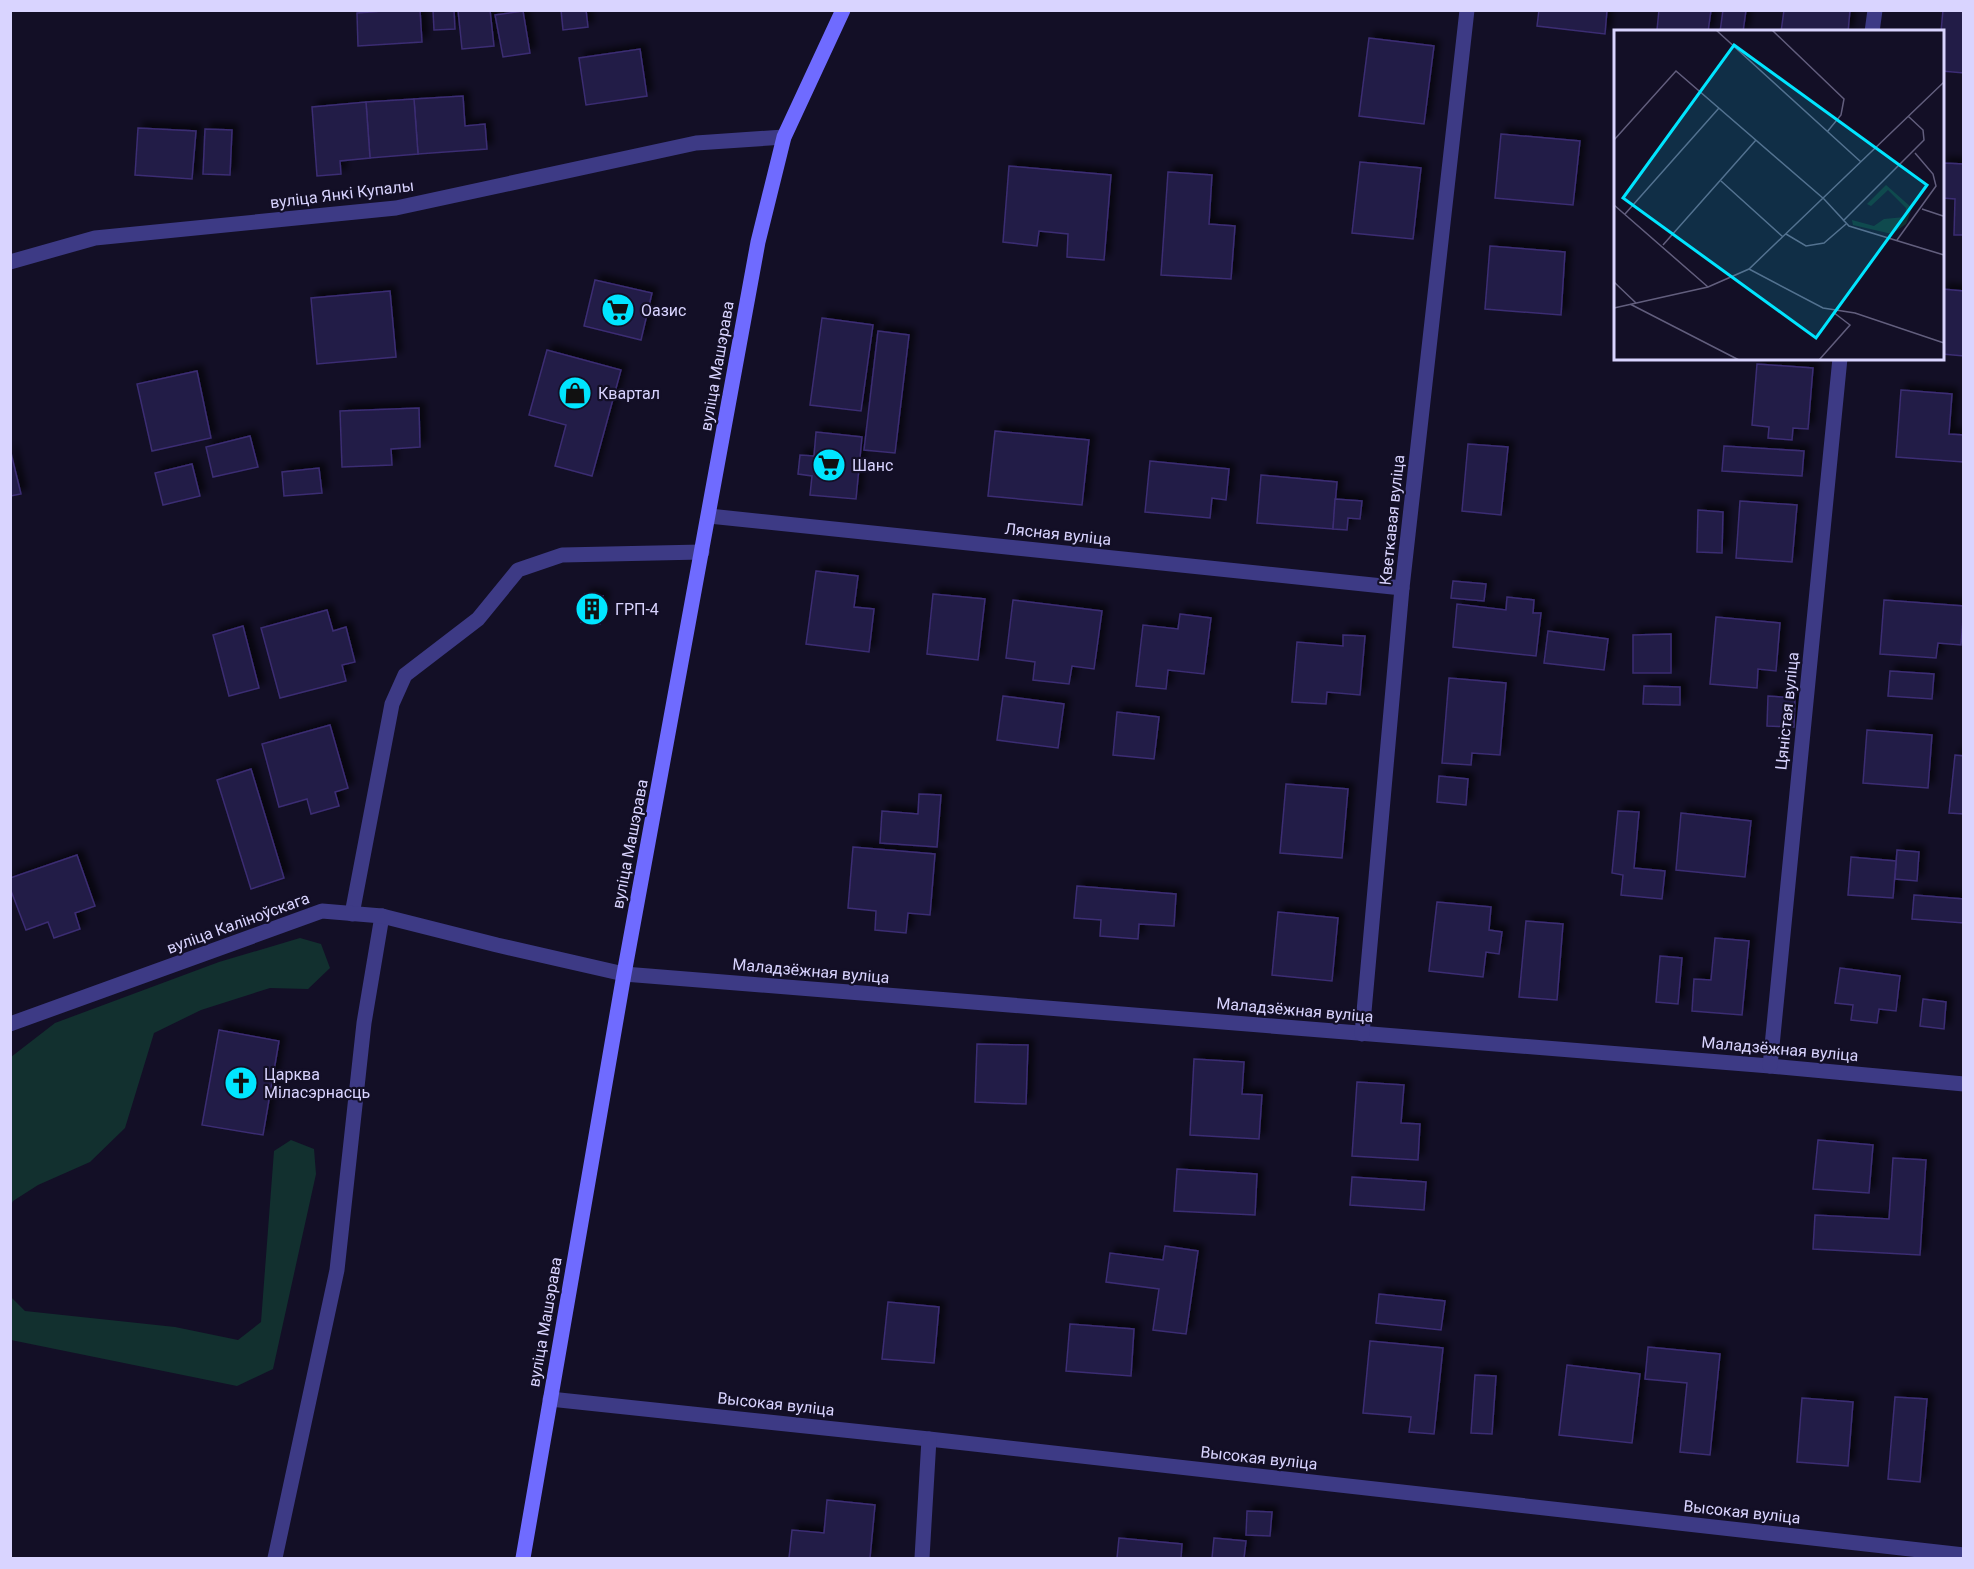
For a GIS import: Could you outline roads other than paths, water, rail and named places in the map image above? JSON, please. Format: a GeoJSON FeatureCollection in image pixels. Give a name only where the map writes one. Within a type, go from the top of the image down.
{"type":"FeatureCollection","features":[{"type":"Feature","properties":{"kind":"main road","name":"вуліца Машэрава"},"geometry":{"type":"LineString","coordinates":[[523,1558],[624,974],[758,242],[783,137],[843,10]]}},
{"type":"Feature","properties":{"kind":"street","name":"Кветкавая вуліца"},"geometry":{"type":"LineString","coordinates":[[1362,1034],[1402,588],[1467,10]]}},
{"type":"Feature","properties":{"kind":"street"},"geometry":{"type":"LineString","coordinates":[[1872,30],[1875,10]]}},
{"type":"Feature","properties":{"kind":"street","name":"вуліца Янкі Купалы"},"geometry":{"type":"LineString","coordinates":[[11,262],[95,238],[396,208],[696,143],[783,137]]}},
{"type":"Feature","properties":{"kind":"street","name":"Цяністая вуліца"},"geometry":{"type":"LineString","coordinates":[[1770,1066],[1840,360]]}},
{"type":"Feature","properties":{"kind":"street","name":"Лясная вуліца"},"geometry":{"type":"LineString","coordinates":[[709,516],[1402,588]]}},
{"type":"Feature","properties":{"kind":"street"},"geometry":{"type":"LineString","coordinates":[[352,914],[392,704],[405,675],[478,619],[518,570],[562,555],[702,552]]}},
{"type":"Feature","properties":{"kind":"street","name":"вуліца Каліноўскага"},"geometry":{"type":"LineString","coordinates":[[10,1024],[322,911],[382,916],[624,974]]}},
{"type":"Feature","properties":{"kind":"street"},"geometry":{"type":"LineString","coordinates":[[275,1558],[337,1270],[364,1023],[382,916]]}},
{"type":"Feature","properties":{"kind":"street","name":"Маладзёжная вуліца"},"geometry":{"type":"LineString","coordinates":[[624,974],[1770,1066],[1964,1084]]}},
{"type":"Feature","properties":{"kind":"street","name":"Высокая вуліца"},"geometry":{"type":"LineString","coordinates":[[550,1399],[929,1439],[1964,1555]]}},
{"type":"Feature","properties":{"kind":"street"},"geometry":{"type":"LineString","coordinates":[[922,1558],[929,1439]]}},
{"type":"Feature","properties":{"kind":"place","name":"Оазис"},"geometry":{"type":"Point","coordinates":[618,310]}},
{"type":"Feature","properties":{"kind":"place","name":"Квартал"},"geometry":{"type":"Point","coordinates":[575,393]}},
{"type":"Feature","properties":{"kind":"place","name":"Шанс"},"geometry":{"type":"Point","coordinates":[829,465]}},
{"type":"Feature","properties":{"kind":"place","name":"ГРП-4"},"geometry":{"type":"Point","coordinates":[592,609]}},
{"type":"Feature","properties":{"kind":"place","name":"Царква Міласэрнасць"},"geometry":{"type":"Point","coordinates":[241,1083]}}]}
